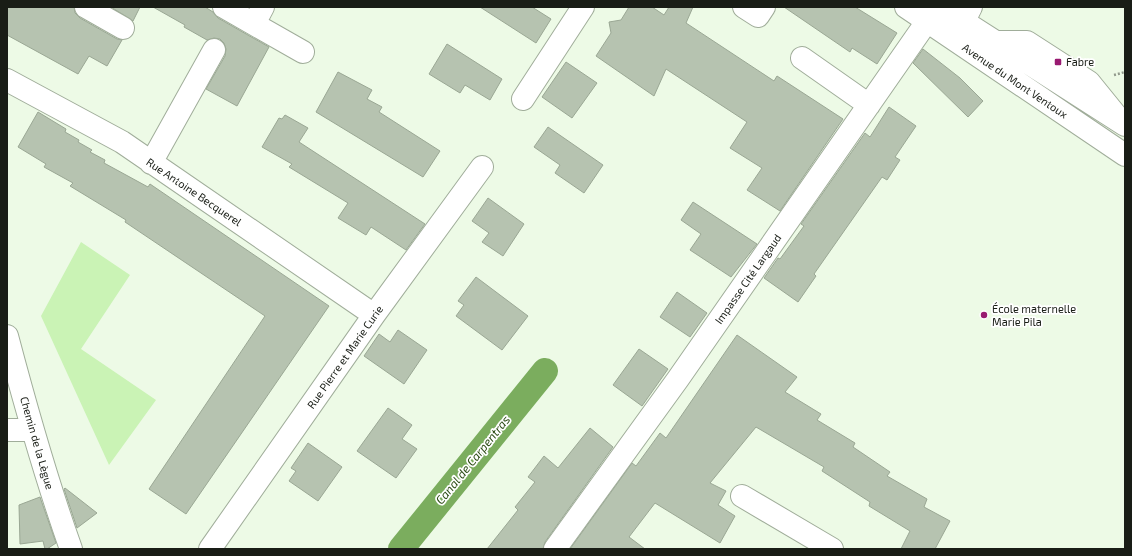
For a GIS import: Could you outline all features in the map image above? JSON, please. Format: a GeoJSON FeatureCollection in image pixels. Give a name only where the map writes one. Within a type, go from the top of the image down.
{"type":"FeatureCollection","features":[{"type":"Feature","properties":{"kind":"street"},"geometry":{"type":"LineString","coordinates":[[86,7],[123,28]]}},
{"type":"Feature","properties":{"kind":"street"},"geometry":{"type":"LineString","coordinates":[[224,7],[258,16],[302,52]]}},
{"type":"Feature","properties":{"kind":"street"},"geometry":{"type":"LineString","coordinates":[[523,99],[583,7]]}},
{"type":"Feature","properties":{"kind":"street"},"geometry":{"type":"LineString","coordinates":[[744,7],[758,16],[764,7]]}},
{"type":"Feature","properties":{"kind":"street","name":"Avenue du Mont Ventoux"},"geometry":{"type":"LineString","coordinates":[[906,7],[931,12],[968,14],[996,42],[1124,124]]}},
{"type":"Feature","properties":{"kind":"street","name":"Avenue du Mont Ventoux"},"geometry":{"type":"LineString","coordinates":[[931,12],[994,67],[1125,155]]}},
{"type":"Feature","properties":{"kind":"street","name":"Impasse Cité Largaud"},"geometry":{"type":"LineString","coordinates":[[555,549],[678,379],[869,105],[931,12]]}},
{"type":"Feature","properties":{"kind":"street"},"geometry":{"type":"LineString","coordinates":[[994,67],[993,53],[996,42]]}},
{"type":"Feature","properties":{"kind":"street"},"geometry":{"type":"LineString","coordinates":[[151,163],[214,50]]}},
{"type":"Feature","properties":{"kind":"street"},"geometry":{"type":"LineString","coordinates":[[802,58],[869,105]]}},
{"type":"Feature","properties":{"kind":"street","name":"Rue Antoine Becquerel"},"geometry":{"type":"LineString","coordinates":[[7,80],[122,142],[374,315]]}},
{"type":"Feature","properties":{"kind":"street","name":"Rue Pierre et Marie Curie"},"geometry":{"type":"LineString","coordinates":[[210,549],[374,315],[482,167]]}},
{"type":"Feature","properties":{"kind":"street","name":"Chemin de la Lègue"},"geometry":{"type":"LineString","coordinates":[[7,336],[54,504],[71,549]]}},
{"type":"Feature","properties":{"kind":"street"},"geometry":{"type":"LineString","coordinates":[[7,430],[33,430]]}},
{"type":"Feature","properties":{"kind":"street"},"geometry":{"type":"LineString","coordinates":[[742,496],[832,549]]}},
{"type":"Feature","properties":{"kind":"green space"},"geometry":{"type":"Polygon","coordinates":[[[81,242],[130,275],[81,349],[156,400],[109,465],[41,316],[81,242]]]}},
{"type":"Feature","properties":{"kind":"building"},"geometry":{"type":"Polygon","coordinates":[[[7,7],[74,7],[75,13],[80,18],[117,39],[122,40],[107,66],[89,56],[78,74],[7,35],[7,7]]]}},
{"type":"Feature","properties":{"kind":"building"},"geometry":{"type":"Polygon","coordinates":[[[111,7],[140,7],[133,21],[111,7]]]}},
{"type":"Feature","properties":{"kind":"building"},"geometry":{"type":"Polygon","coordinates":[[[153,7],[205,7],[213,12],[218,18],[269,47],[237,106],[206,89],[225,56],[226,49],[224,43],[220,39],[214,38],[207,40],[184,27],[185,25],[153,7]]]}},
{"type":"Feature","properties":{"kind":"building"},"geometry":{"type":"Polygon","coordinates":[[[480,7],[532,7],[551,19],[536,43],[480,7]]]}},
{"type":"Feature","properties":{"kind":"building"},"geometry":{"type":"Polygon","coordinates":[[[629,7],[652,7],[664,15],[669,7],[693,7],[686,23],[774,81],[777,76],[843,119],[780,211],[747,190],[762,168],[730,148],[747,122],[666,69],[654,96],[596,56],[611,33],[609,22],[621,20],[629,7]]]}},
{"type":"Feature","properties":{"kind":"building"},"geometry":{"type":"Polygon","coordinates":[[[784,7],[855,7],[897,33],[877,64],[852,48],[850,52],[784,7]]]}},
{"type":"Feature","properties":{"kind":"building"},"geometry":{"type":"Polygon","coordinates":[[[447,44],[502,79],[490,100],[465,85],[460,93],[429,74],[447,44]]]}},
{"type":"Feature","properties":{"kind":"building"},"geometry":{"type":"Polygon","coordinates":[[[923,49],[960,78],[983,101],[968,117],[913,63],[923,49]]]}},
{"type":"Feature","properties":{"kind":"building"},"geometry":{"type":"Polygon","coordinates":[[[566,62],[597,83],[572,118],[542,97],[566,62]]]}},
{"type":"Feature","properties":{"kind":"building"},"geometry":{"type":"Polygon","coordinates":[[[338,72],[372,90],[367,99],[382,107],[379,112],[440,151],[423,177],[316,112],[338,72]]]}},
{"type":"Feature","properties":{"kind":"building"},"geometry":{"type":"Polygon","coordinates":[[[889,107],[916,126],[895,157],[900,160],[887,180],[882,177],[814,274],[816,276],[798,302],[764,278],[804,226],[801,224],[865,133],[870,137],[889,107]]]}},
{"type":"Feature","properties":{"kind":"building"},"geometry":{"type":"Polygon","coordinates":[[[38,112],[66,129],[65,132],[92,150],[90,152],[105,160],[104,163],[148,187],[150,184],[329,306],[186,514],[149,489],[265,316],[125,222],[126,220],[70,186],[73,183],[44,167],[46,164],[18,147],[38,112]]]}},
{"type":"Feature","properties":{"kind":"building"},"geometry":{"type":"Polygon","coordinates":[[[285,115],[308,128],[299,142],[425,224],[406,250],[371,227],[366,235],[338,218],[348,203],[289,167],[292,164],[262,147],[279,118],[282,119],[285,115]]]}},
{"type":"Feature","properties":{"kind":"building"},"geometry":{"type":"Polygon","coordinates":[[[548,127],[603,165],[584,193],[555,173],[560,165],[534,147],[548,127]]]}},
{"type":"Feature","properties":{"kind":"building"},"geometry":{"type":"Polygon","coordinates":[[[488,198],[524,224],[503,256],[482,242],[489,233],[472,221],[488,198]]]}},
{"type":"Feature","properties":{"kind":"building"},"geometry":{"type":"Polygon","coordinates":[[[693,202],[757,244],[731,277],[690,250],[701,234],[681,220],[693,202]]]}},
{"type":"Feature","properties":{"kind":"building"},"geometry":{"type":"Polygon","coordinates":[[[476,277],[528,316],[502,350],[456,316],[464,305],[458,301],[476,277]]]}},
{"type":"Feature","properties":{"kind":"building"},"geometry":{"type":"Polygon","coordinates":[[[677,292],[707,313],[690,337],[660,317],[677,292]]]}},
{"type":"Feature","properties":{"kind":"building"},"geometry":{"type":"Polygon","coordinates":[[[398,330],[427,350],[404,384],[364,356],[379,334],[390,342],[398,330]]]}},
{"type":"Feature","properties":{"kind":"building"},"geometry":{"type":"Polygon","coordinates":[[[737,335],[797,377],[785,392],[821,414],[817,420],[855,443],[853,447],[890,472],[887,476],[927,499],[924,507],[950,521],[935,549],[901,549],[910,531],[869,506],[870,502],[822,471],[824,467],[756,427],[710,483],[726,491],[718,505],[735,516],[720,543],[655,503],[629,537],[645,549],[570,549],[632,463],[636,466],[660,433],[666,438],[737,335]]]}},
{"type":"Feature","properties":{"kind":"building"},"geometry":{"type":"Polygon","coordinates":[[[639,349],[668,369],[642,406],[613,385],[639,349]]]}},
{"type":"Feature","properties":{"kind":"building"},"geometry":{"type":"Polygon","coordinates":[[[388,408],[412,425],[402,439],[417,449],[396,478],[357,451],[388,408]]]}},
{"type":"Feature","properties":{"kind":"building"},"geometry":{"type":"Polygon","coordinates":[[[590,428],[613,447],[545,542],[543,549],[487,549],[518,510],[515,507],[535,482],[528,477],[544,456],[558,468],[590,428]]]}},
{"type":"Feature","properties":{"kind":"building"},"geometry":{"type":"Polygon","coordinates":[[[308,443],[342,467],[318,501],[289,481],[296,471],[291,468],[308,443]]]}},
{"type":"Feature","properties":{"kind":"building"},"geometry":{"type":"Polygon","coordinates":[[[65,488],[97,513],[77,528],[64,489],[65,488]]]}},
{"type":"Feature","properties":{"kind":"building"},"geometry":{"type":"Polygon","coordinates":[[[40,497],[56,543],[47,549],[45,549],[43,541],[20,544],[19,505],[40,497]]]}},
{"type":"Feature","properties":{"kind":"waterway","name":"Canal de Carpentras"},"geometry":{"type":"LineString","coordinates":[[401,549],[545,371]]}},
{"type":"Feature","properties":{"kind":"place","name":"Fabre"},"geometry":{"type":"Point","coordinates":[1058,62]}},
{"type":"Feature","properties":{"kind":"place","name":"École maternelle Marie Pila"},"geometry":{"type":"Point","coordinates":[984,315]}}]}
